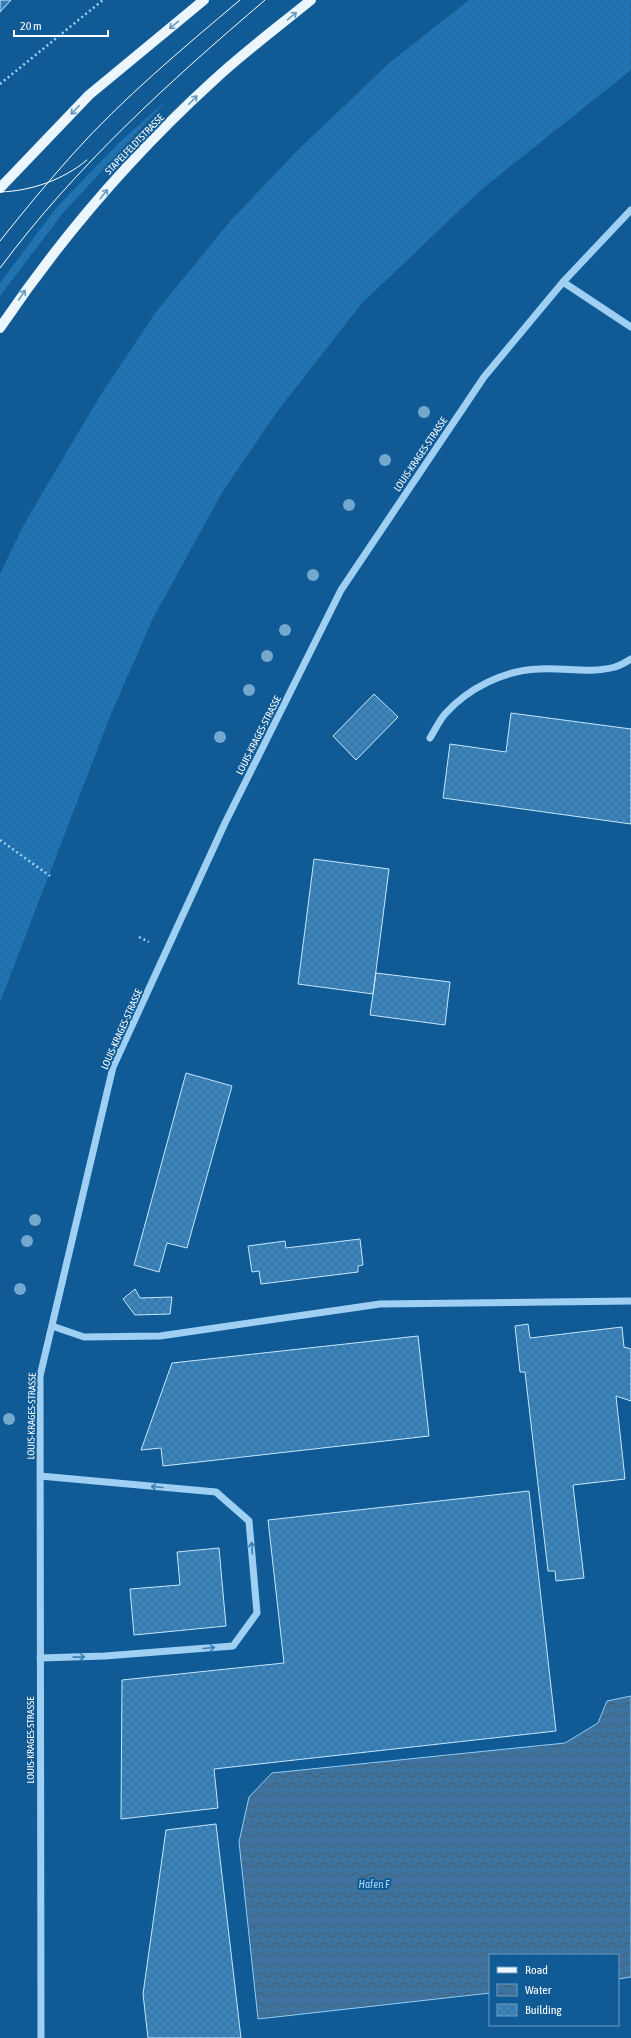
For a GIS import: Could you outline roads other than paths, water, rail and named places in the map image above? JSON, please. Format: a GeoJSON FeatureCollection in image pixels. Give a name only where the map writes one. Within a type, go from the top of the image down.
{"type":"FeatureCollection","features":[{"type":"Feature","properties":{"kind":"main road"},"geometry":{"type":"LineString","coordinates":[[0,188],[89,95],[204,0]]}},
{"type":"Feature","properties":{"kind":"main road","name":"STAPELFELDTSTRASSE"},"geometry":{"type":"LineString","coordinates":[[0,328],[25,290],[127,166],[213,80],[311,0]]}},
{"type":"Feature","properties":{"kind":"street","name":"LOUIS-KRAGES-STRASSE"},"geometry":{"type":"LineString","coordinates":[[40,2038],[40,1376],[112,1067],[225,823],[341,590],[484,377],[563,282],[631,210]]}},
{"type":"Feature","properties":{"kind":"street"},"geometry":{"type":"LineString","coordinates":[[563,282],[631,326]]}},
{"type":"Feature","properties":{"kind":"street"},"geometry":{"type":"LineString","coordinates":[[430,738],[445,714],[468,694],[488,682],[515,672],[539,669],[594,670],[616,667],[631,659]]}},
{"type":"Feature","properties":{"kind":"street"},"geometry":{"type":"LineString","coordinates":[[52,1326],[84,1337],[160,1336],[380,1304],[631,1301]]}},
{"type":"Feature","properties":{"kind":"street"},"geometry":{"type":"LineString","coordinates":[[40,1476],[216,1492],[249,1521],[257,1613],[233,1646],[105,1656],[40,1658]]}},
{"type":"Feature","properties":{"kind":"water","name":"Hafen F"},"geometry":{"type":"Polygon","coordinates":[[[631,1696],[631,1977],[619,1979],[619,1954],[489,1954],[489,1993],[258,2019],[239,1842],[249,1797],[272,1773],[565,1743],[598,1723],[607,1701],[631,1696]]]}},
{"type":"Feature","properties":{"kind":"tram line"},"geometry":{"type":"LineString","coordinates":[[0,241],[91,134],[153,74],[240,0]]}},
{"type":"Feature","properties":{"kind":"tram line"},"geometry":{"type":"LineString","coordinates":[[0,268],[60,195],[125,126],[194,62],[265,0]]}},
{"type":"Feature","properties":{"kind":"tram line"},"geometry":{"type":"LineString","coordinates":[[0,192],[35,187],[57,179],[87,160]]}}]}
